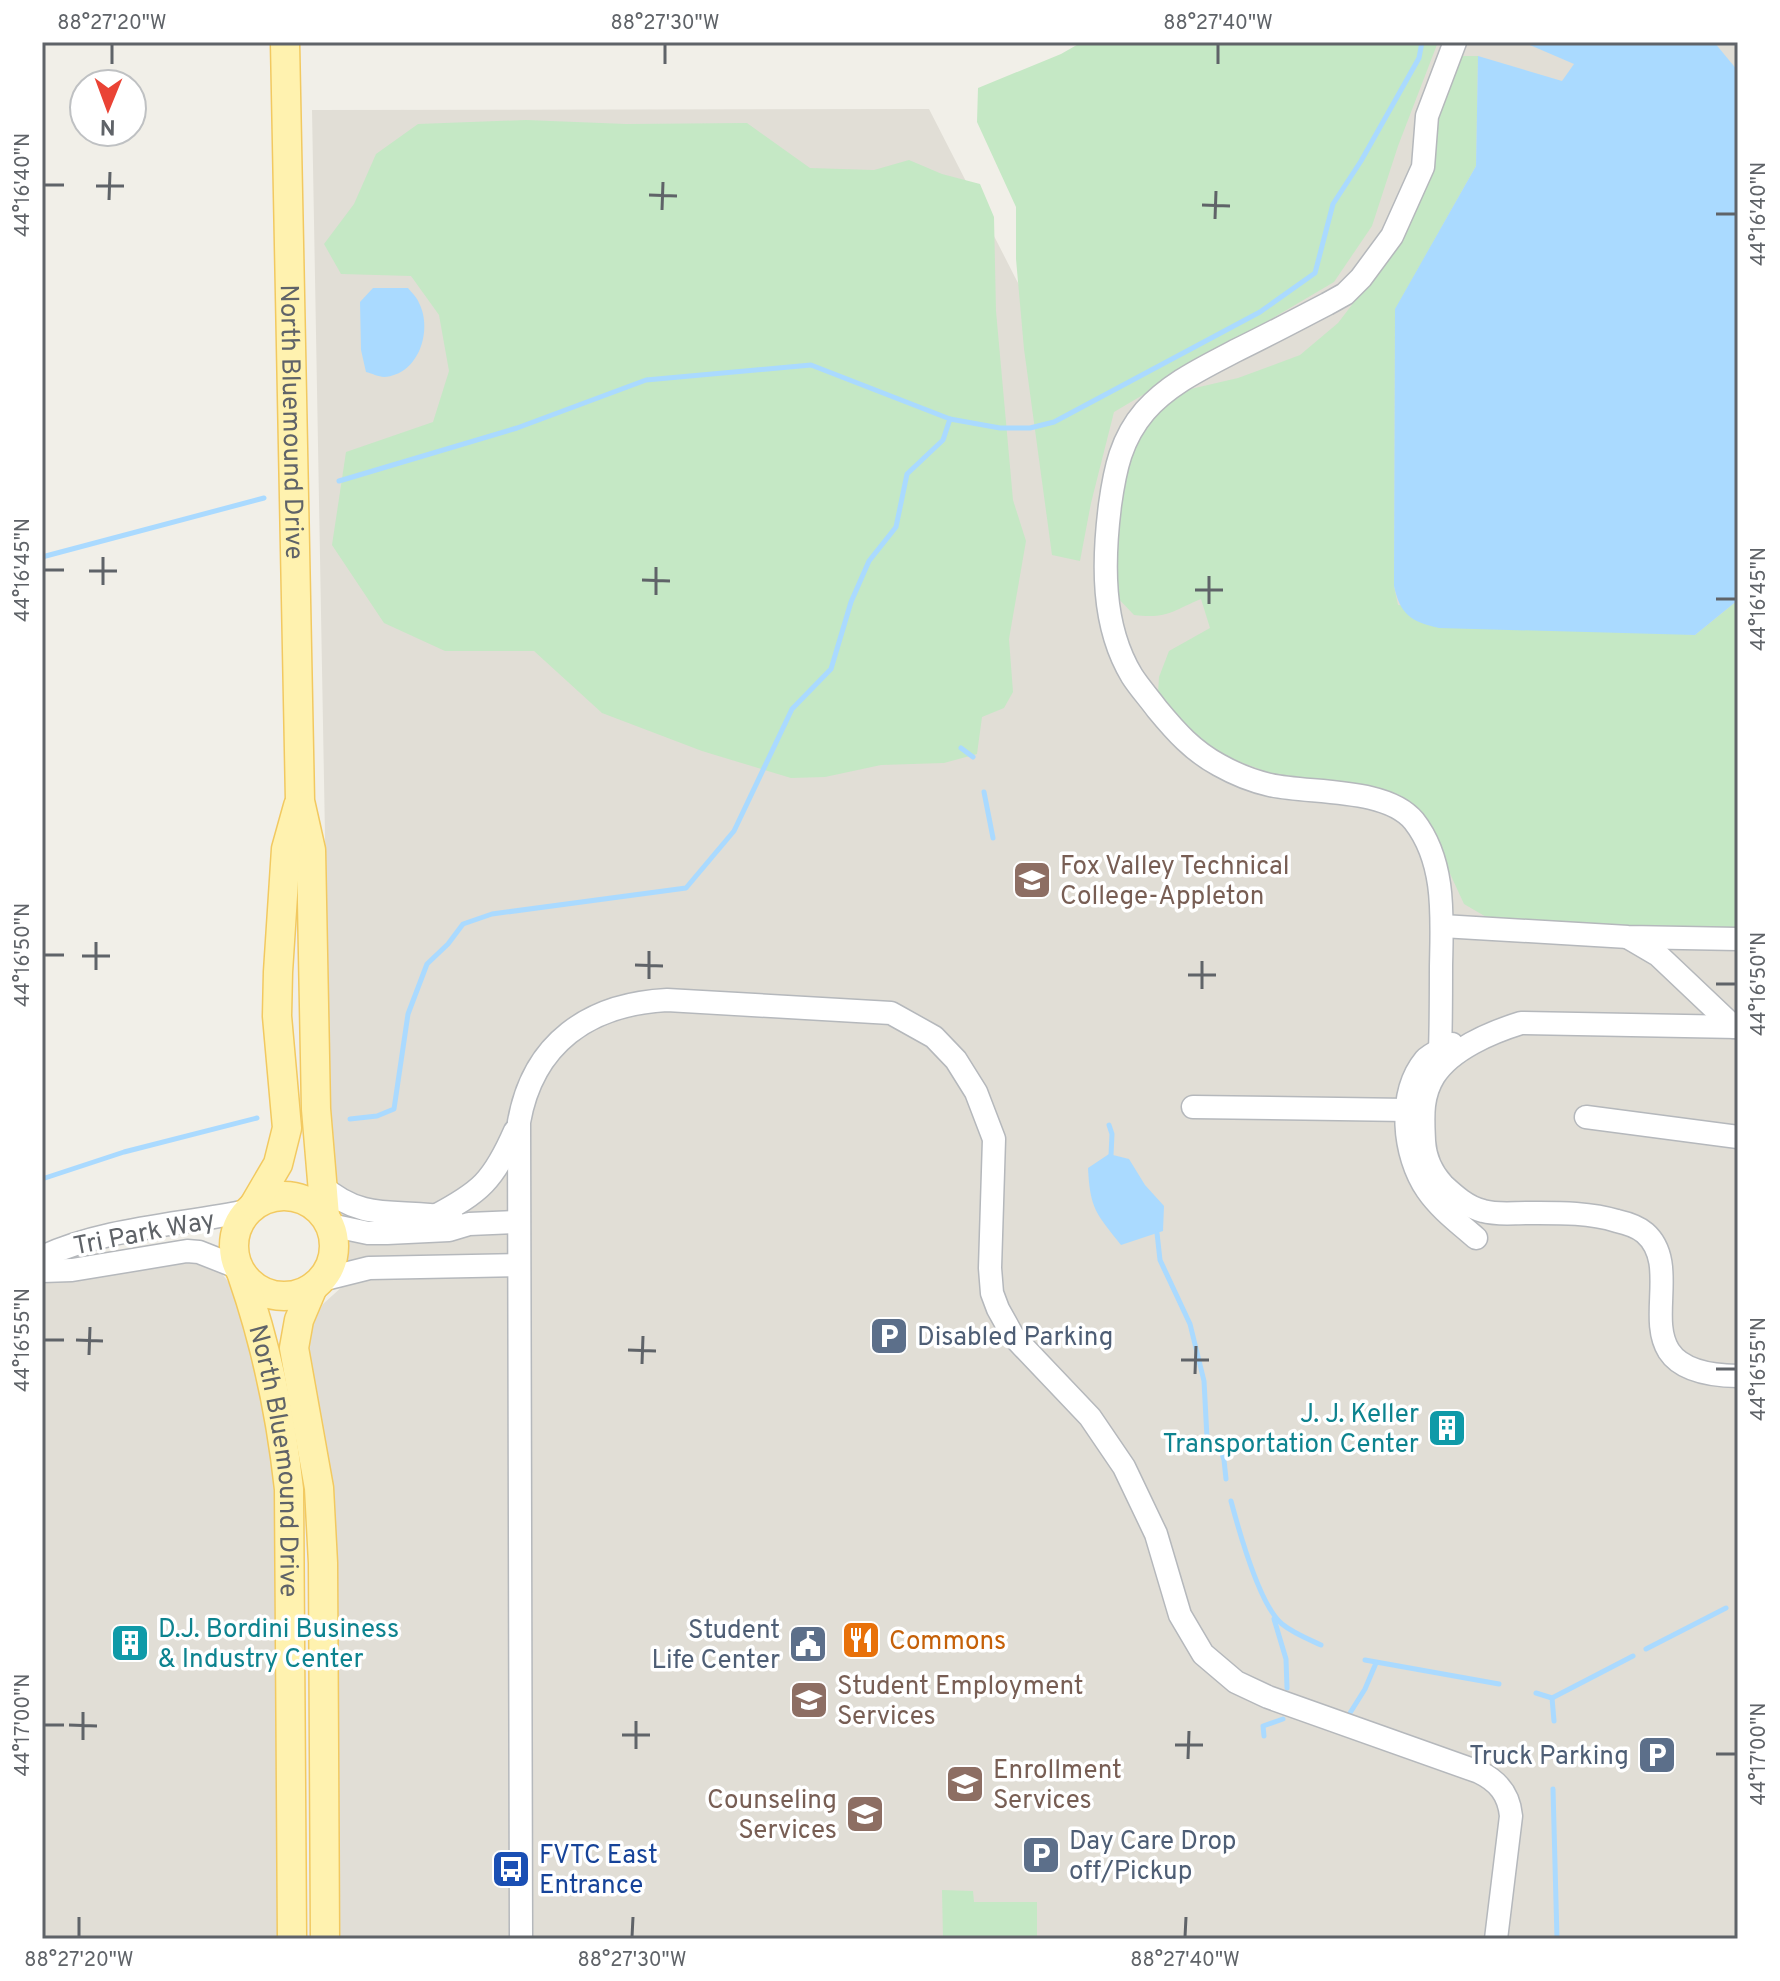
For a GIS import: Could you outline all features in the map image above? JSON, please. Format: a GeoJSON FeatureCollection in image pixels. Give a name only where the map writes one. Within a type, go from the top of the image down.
{"type":"FeatureCollection","features":[{"type":"Feature","properties":{"kind":"main road","name":"North Bluemound Drive"},"geometry":{"type":"LineString","coordinates":[[285,42],[300,801],[311,850],[316,1109],[321,1185],[327,1221]]}},
{"type":"Feature","properties":{"kind":"main road","name":"North Bluemound Drive"},"geometry":{"type":"LineString","coordinates":[[250,1208],[278,1164],[287,1128],[277,1016],[278,972],[286,849],[300,801]]}},
{"type":"Feature","properties":{"kind":"main road"},"geometry":{"type":"LineString","coordinates":[[292,1196],[310,1203],[327,1221],[334,1254],[327,1272],[317,1284],[295,1295],[275,1296],[257,1289],[240,1271],[234,1237],[250,1208],[272,1197],[292,1196]]}},
{"type":"Feature","properties":{"kind":"main road","name":"North Bluemound Drive"},"geometry":{"type":"LineString","coordinates":[[240,1271],[264,1342],[285,1451],[289,1489],[292,1939]]}},
{"type":"Feature","properties":{"kind":"main road","name":"North Bluemound Drive"},"geometry":{"type":"LineString","coordinates":[[317,1284],[299,1320],[294,1348],[319,1488],[325,1939]]}},
{"type":"Feature","properties":{"kind":"street"},"geometry":{"type":"LineString","coordinates":[[1440,1051],[1441,896],[1430,849],[1420,830],[1401,810],[1388,804],[1356,796],[1281,787],[1245,778],[1202,755],[1178,734],[1132,676],[1114,634],[1105,571],[1107,526],[1117,463],[1130,429],[1157,398],[1182,379],[1345,294],[1361,278],[1392,236],[1423,167],[1427,116],[1455,42]]}},
{"type":"Feature","properties":{"kind":"street"},"geometry":{"type":"LineString","coordinates":[[1442,926],[1628,937],[1738,939]]}},
{"type":"Feature","properties":{"kind":"street"},"geometry":{"type":"LineString","coordinates":[[1628,937],[1658,955],[1736,1027]]}},
{"type":"Feature","properties":{"kind":"street"},"geometry":{"type":"LineString","coordinates":[[433,1217],[470,1198],[489,1179],[501,1162],[519,1122],[532,1079],[560,1040],[602,1012],[631,1003],[667,1000],[891,1013],[934,1037],[956,1060],[976,1092],[994,1139],[990,1268],[992,1293],[998,1309],[1013,1336],[1090,1417],[1124,1467],[1156,1534],[1185,1625],[1213,1664],[1246,1688],[1479,1772],[1496,1783],[1506,1797],[1511,1816],[1496,1939]]}},
{"type":"Feature","properties":{"kind":"street"},"geometry":{"type":"LineString","coordinates":[[1476,1238],[1449,1215],[1427,1190],[1414,1164],[1407,1134],[1407,1110],[1412,1082],[1426,1059],[1491,1022]]}},
{"type":"Feature","properties":{"kind":"street"},"geometry":{"type":"LineString","coordinates":[[1736,1027],[1521,1023],[1499,1030],[1463,1050],[1438,1070],[1423,1102],[1423,1115],[1425,1155],[1440,1181],[1469,1206],[1494,1214],[1600,1216],[1643,1230],[1656,1246],[1662,1261],[1659,1326],[1668,1347],[1685,1365],[1701,1373],[1738,1376]]}},
{"type":"Feature","properties":{"kind":"street"},"geometry":{"type":"LineString","coordinates":[[1193,1107],[1407,1110]]}},
{"type":"Feature","properties":{"kind":"street"},"geometry":{"type":"LineString","coordinates":[[1586,1117],[1738,1137]]}},
{"type":"Feature","properties":{"kind":"street"},"geometry":{"type":"LineString","coordinates":[[519,1122],[521,1939]]}},
{"type":"Feature","properties":{"kind":"street"},"geometry":{"type":"LineString","coordinates":[[321,1185],[339,1201],[370,1212],[448,1217],[469,1224]]}},
{"type":"Feature","properties":{"kind":"street","name":"Tri Park Way"},"geometry":{"type":"LineString","coordinates":[[42,1257],[67,1245],[250,1208]]}},
{"type":"Feature","properties":{"kind":"street"},"geometry":{"type":"LineString","coordinates":[[327,1221],[368,1233],[449,1230],[469,1224],[518,1222]]}},
{"type":"Feature","properties":{"kind":"street","name":"Tri Park Way"},"geometry":{"type":"LineString","coordinates":[[42,1271],[72,1270],[187,1251],[199,1252],[240,1271]]}},
{"type":"Feature","properties":{"kind":"street"},"geometry":{"type":"LineString","coordinates":[[317,1284],[369,1268],[518,1265]]}},
{"type":"Feature","properties":{"kind":"shaded area","name":"Fox Valley Technical College-Appleton"},"geometry":{"type":"Polygon","coordinates":[[[1422,42],[1738,42],[1738,1939],[337,1939],[305,1354],[312,1324],[323,1304],[344,1285],[340,1186],[331,1171],[312,110],[929,109],[1081,406],[1422,42]]]}},
{"type":"Feature","properties":{"kind":"shaded area"},"geometry":{"type":"Polygon","coordinates":[[[182,1261],[204,1264],[222,1274],[231,1285],[251,1336],[263,1389],[279,1515],[282,1939],[42,1939],[42,1284],[182,1261]]]}},
{"type":"Feature","properties":{"kind":"green space"},"geometry":{"type":"Polygon","coordinates":[[[1082,42],[1438,42],[1398,146],[1372,226],[1334,282],[1114,412],[1080,561],[1052,555],[1024,349],[1016,259],[1016,207],[977,122],[978,88],[1061,54],[1082,42]]]}},
{"type":"Feature","properties":{"kind":"green space"},"geometry":{"type":"Polygon","coordinates":[[[1455,56],[1478,56],[1476,166],[1395,310],[1394,586],[1398,605],[1695,635],[1738,600],[1738,929],[1526,923],[1488,918],[1464,904],[1423,815],[1397,795],[1370,787],[1270,773],[1218,754],[1185,727],[1158,693],[1159,677],[1169,651],[1210,628],[1201,599],[1169,613],[1145,616],[1134,615],[1114,594],[1121,478],[1134,444],[1158,408],[1182,391],[1238,378],[1300,355],[1338,323],[1364,289],[1433,123],[1455,56]]]}},
{"type":"Feature","properties":{"kind":"green space"},"geometry":{"type":"Polygon","coordinates":[[[526,120],[626,124],[747,123],[810,168],[874,170],[909,160],[942,174],[980,184],[994,217],[996,311],[1013,500],[1026,541],[1009,639],[1013,692],[1004,708],[982,717],[977,754],[944,763],[881,765],[825,777],[791,778],[702,751],[602,713],[534,651],[445,651],[384,623],[332,545],[346,452],[433,422],[449,371],[439,315],[411,276],[341,274],[324,244],[354,204],[376,154],[418,124],[526,120]]]}},
{"type":"Feature","properties":{"kind":"green space"},"geometry":{"type":"Polygon","coordinates":[[[942,1890],[973,1891],[974,1902],[1037,1902],[1037,1939],[943,1939],[942,1890]]]}},
{"type":"Feature","properties":{"kind":"water"},"geometry":{"type":"Polygon","coordinates":[[[1523,42],[1714,42],[1738,71],[1738,600],[1695,635],[1439,628],[1408,615],[1400,604],[1394,586],[1395,309],[1476,166],[1478,56],[1562,81],[1574,64],[1523,42]]]}},
{"type":"Feature","properties":{"kind":"water"},"geometry":{"type":"Polygon","coordinates":[[[373,288],[408,288],[423,314],[423,338],[414,360],[396,374],[384,377],[366,372],[361,350],[360,302],[373,288]]]}},
{"type":"Feature","properties":{"kind":"water"},"geometry":{"type":"Polygon","coordinates":[[[1109,1154],[1129,1159],[1145,1185],[1164,1206],[1163,1231],[1121,1245],[1106,1225],[1090,1193],[1088,1168],[1109,1154]]]}},
{"type":"Feature","properties":{"kind":"waterway"},"geometry":{"type":"LineString","coordinates":[[339,481],[517,428],[646,380],[811,365],[950,419],[1000,428],[1030,428],[1054,422],[1260,312],[1315,273],[1333,204],[1419,58],[1422,42]]}},
{"type":"Feature","properties":{"kind":"waterway"},"geometry":{"type":"LineString","coordinates":[[350,1119],[377,1116],[394,1109],[408,1014],[427,964],[463,924],[492,914],[686,888],[734,831],[792,709],[831,669],[851,602],[869,561],[896,527],[907,474],[943,440],[950,419]]}},
{"type":"Feature","properties":{"kind":"waterway"},"geometry":{"type":"LineString","coordinates":[[42,557],[264,498]]}},
{"type":"Feature","properties":{"kind":"waterway"},"geometry":{"type":"LineString","coordinates":[[961,748],[973,757]]}},
{"type":"Feature","properties":{"kind":"waterway"},"geometry":{"type":"LineString","coordinates":[[984,792],[993,838]]}},
{"type":"Feature","properties":{"kind":"waterway"},"geometry":{"type":"LineString","coordinates":[[42,1179],[124,1152],[257,1118]]}},
{"type":"Feature","properties":{"kind":"waterway"},"geometry":{"type":"LineString","coordinates":[[1109,1125],[1111,1155]]}},
{"type":"Feature","properties":{"kind":"waterway"},"geometry":{"type":"LineString","coordinates":[[1157,1233],[1160,1260],[1190,1324],[1204,1381],[1207,1438],[1218,1442],[1226,1479]]}},
{"type":"Feature","properties":{"kind":"waterway"},"geometry":{"type":"LineString","coordinates":[[1191,1449],[1207,1438]]}},
{"type":"Feature","properties":{"kind":"waterway"},"geometry":{"type":"LineString","coordinates":[[1231,1501],[1265,1601],[1282,1624],[1321,1645]]}},
{"type":"Feature","properties":{"kind":"waterway"},"geometry":{"type":"LineString","coordinates":[[1646,1649],[1726,1608]]}},
{"type":"Feature","properties":{"kind":"waterway"},"geometry":{"type":"LineString","coordinates":[[1274,1619],[1286,1659],[1287,1688]]}},
{"type":"Feature","properties":{"kind":"waterway"},"geometry":{"type":"LineString","coordinates":[[1552,1698],[1633,1656]]}},
{"type":"Feature","properties":{"kind":"waterway"},"geometry":{"type":"LineString","coordinates":[[1365,1660],[1499,1684]]}},
{"type":"Feature","properties":{"kind":"waterway"},"geometry":{"type":"LineString","coordinates":[[1350,1713],[1376,1663]]}},
{"type":"Feature","properties":{"kind":"waterway"},"geometry":{"type":"LineString","coordinates":[[1536,1693],[1552,1698],[1554,1721]]}},
{"type":"Feature","properties":{"kind":"waterway"},"geometry":{"type":"LineString","coordinates":[[1264,1736],[1263,1726],[1283,1719]]}},
{"type":"Feature","properties":{"kind":"waterway"},"geometry":{"type":"LineString","coordinates":[[1553,1789],[1557,1939]]}},
{"type":"Feature","properties":{"kind":"place","name":"Fox Valley Technical College-Appleton"},"geometry":{"type":"Point","coordinates":[1032,880]}},
{"type":"Feature","properties":{"kind":"place","name":"Disabled Parking"},"geometry":{"type":"Point","coordinates":[889,1336]}},
{"type":"Feature","properties":{"kind":"place","name":"J. J. Keller Transportation Center"},"geometry":{"type":"Point","coordinates":[1447,1428]}},
{"type":"Feature","properties":{"kind":"place","name":"Commons"},"geometry":{"type":"Point","coordinates":[861,1640]}},
{"type":"Feature","properties":{"kind":"place","name":"D.J. Bordini Business & Industry Center"},"geometry":{"type":"Point","coordinates":[130,1643]}},
{"type":"Feature","properties":{"kind":"place","name":"Student Life Center"},"geometry":{"type":"Point","coordinates":[808,1644]}},
{"type":"Feature","properties":{"kind":"place","name":"Student Employment Services"},"geometry":{"type":"Point","coordinates":[809,1700]}},
{"type":"Feature","properties":{"kind":"place","name":"Truck Parking"},"geometry":{"type":"Point","coordinates":[1657,1755]}},
{"type":"Feature","properties":{"kind":"place","name":"Enrollment Services"},"geometry":{"type":"Point","coordinates":[965,1784]}},
{"type":"Feature","properties":{"kind":"place","name":"Counseling Services"},"geometry":{"type":"Point","coordinates":[865,1814]}},
{"type":"Feature","properties":{"kind":"place","name":"Day Care Drop off/Pickup"},"geometry":{"type":"Point","coordinates":[1041,1855]}},
{"type":"Feature","properties":{"kind":"place","name":"FVTC East Entrance"},"geometry":{"type":"Point","coordinates":[511,1869]}}]}
